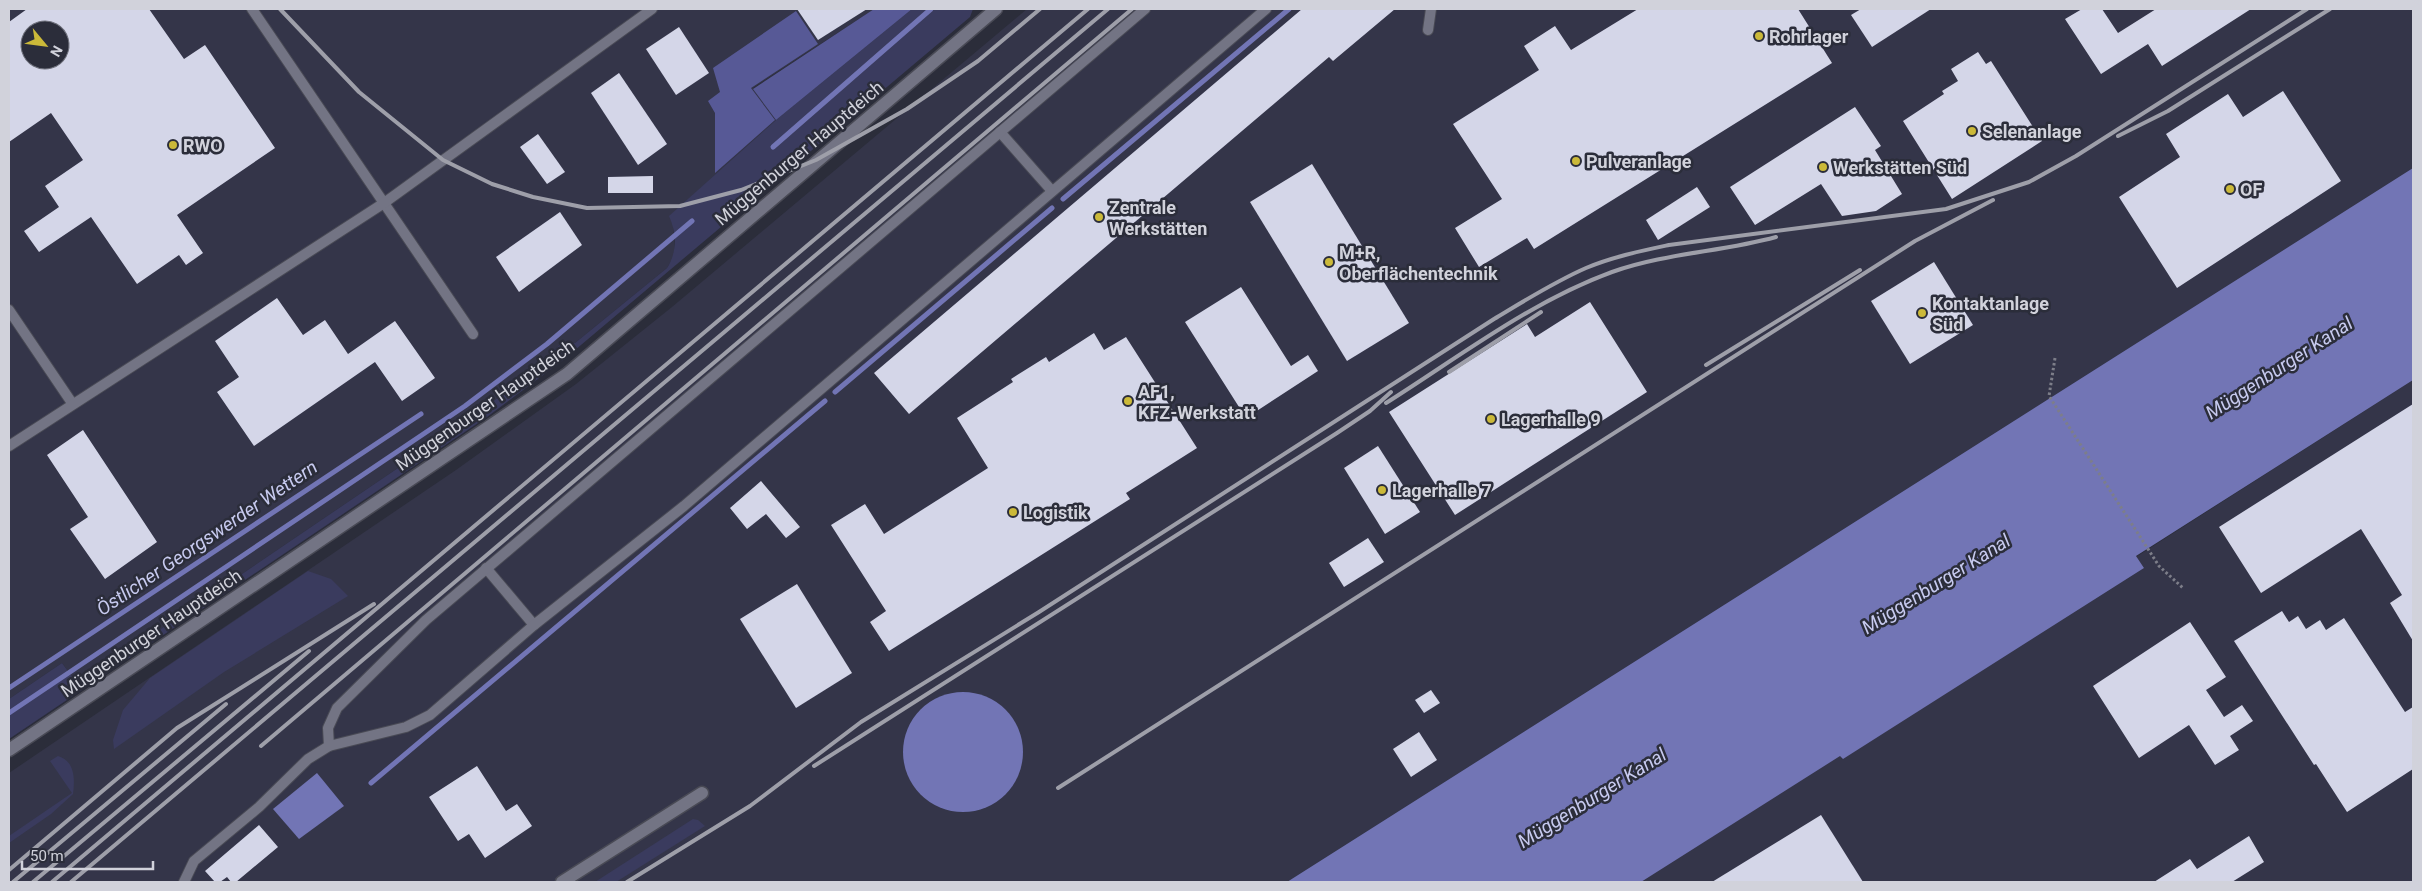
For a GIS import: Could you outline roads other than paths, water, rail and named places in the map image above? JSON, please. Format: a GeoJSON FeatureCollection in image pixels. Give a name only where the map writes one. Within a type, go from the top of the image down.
{"type":"FeatureCollection","features":[{"type":"Feature","properties":{"kind":"street","name":"Müggenburger Hauptdeich"},"geometry":{"type":"LineString","coordinates":[[9,750],[567,374],[996,9]]}},
{"type":"Feature","properties":{"kind":"street"},"geometry":{"type":"LineString","coordinates":[[562,882],[702,793]]}},
{"type":"Feature","properties":{"kind":"lane"},"geometry":{"type":"LineString","coordinates":[[252,9],[473,334]]}},
{"type":"Feature","properties":{"kind":"lane"},"geometry":{"type":"LineString","coordinates":[[9,446],[72,403],[384,203],[652,9]]}},
{"type":"Feature","properties":{"kind":"lane"},"geometry":{"type":"LineString","coordinates":[[329,746],[328,728],[337,708],[426,620],[1145,9]]}},
{"type":"Feature","properties":{"kind":"lane"},"geometry":{"type":"LineString","coordinates":[[184,882],[194,861],[259,807],[308,759],[329,746],[406,727],[430,715],[534,625],[684,506],[1266,9]]}},
{"type":"Feature","properties":{"kind":"lane"},"geometry":{"type":"LineString","coordinates":[[1428,30],[1431,9]]}},
{"type":"Feature","properties":{"kind":"lane"},"geometry":{"type":"LineString","coordinates":[[1000,132],[1052,191]]}},
{"type":"Feature","properties":{"kind":"lane"},"geometry":{"type":"LineString","coordinates":[[9,310],[72,403]]}},
{"type":"Feature","properties":{"kind":"lane"},"geometry":{"type":"LineString","coordinates":[[486,568],[534,625]]}},
{"type":"Feature","properties":{"kind":"water","name":"Müggenburger Kanal"},"geometry":{"type":"Polygon","coordinates":[[[2413,168],[2413,380],[2136,556],[2144,568],[1843,759],[1840,756],[1641,882],[1287,882],[2413,168]]]}},
{"type":"Feature","properties":{"kind":"water"},"geometry":{"type":"Polygon","coordinates":[[[963,692],[986,696],[1006,709],[1019,729],[1023,752],[1019,775],[1006,795],[986,808],[963,812],[940,808],[920,795],[907,775],[903,752],[907,729],[920,709],[940,696],[963,692]]]}},
{"type":"Feature","properties":{"kind":"water"},"geometry":{"type":"Polygon","coordinates":[[[317,773],[344,806],[299,839],[273,809],[317,773]]]}},
{"type":"Feature","properties":{"kind":"waterway"},"geometry":{"type":"LineString","coordinates":[[773,147],[931,9]]}},
{"type":"Feature","properties":{"kind":"waterway"},"geometry":{"type":"LineString","coordinates":[[1063,199],[1289,9]]}},
{"type":"Feature","properties":{"kind":"waterway"},"geometry":{"type":"LineString","coordinates":[[835,392],[1052,208]]}},
{"type":"Feature","properties":{"kind":"waterway"},"geometry":{"type":"LineString","coordinates":[[9,713],[465,406],[547,344],[692,221]]}},
{"type":"Feature","properties":{"kind":"waterway"},"geometry":{"type":"LineString","coordinates":[[371,783],[825,401]]}},
{"type":"Feature","properties":{"kind":"waterway","name":"Östlicher Georgswerder Wettern"},"geometry":{"type":"LineString","coordinates":[[9,688],[421,414]]}},
{"type":"Feature","properties":{"kind":"railway"},"geometry":{"type":"LineString","coordinates":[[280,9],[359,92],[443,160],[492,184],[533,197],[587,208],[680,206],[741,190],[816,160],[907,109],[978,61],[1040,9]]}},
{"type":"Feature","properties":{"kind":"railway"},"geometry":{"type":"LineString","coordinates":[[52,882],[1088,9]]}},
{"type":"Feature","properties":{"kind":"railway"},"geometry":{"type":"LineString","coordinates":[[71,882],[1108,9]]}},
{"type":"Feature","properties":{"kind":"railway"},"geometry":{"type":"LineString","coordinates":[[261,746],[1132,9]]}},
{"type":"Feature","properties":{"kind":"railway"},"geometry":{"type":"LineString","coordinates":[[627,882],[750,806],[861,722],[1039,612],[1494,319],[1562,279],[1606,261],[1669,245],[1946,209],[2029,182],[2076,156],[2307,9]]}},
{"type":"Feature","properties":{"kind":"railway"},"geometry":{"type":"LineString","coordinates":[[2118,136],[2168,111],[2330,9]]}},
{"type":"Feature","properties":{"kind":"railway"},"geometry":{"type":"LineString","coordinates":[[1058,788],[1915,241],[1993,200]]}},
{"type":"Feature","properties":{"kind":"railway"},"geometry":{"type":"LineString","coordinates":[[1386,403],[1496,332],[1552,299],[1582,284],[1612,272],[1652,261],[1776,237]]}},
{"type":"Feature","properties":{"kind":"railway"},"geometry":{"type":"LineString","coordinates":[[1706,365],[1860,270]]}},
{"type":"Feature","properties":{"kind":"railway"},"geometry":{"type":"LineString","coordinates":[[1449,372],[1541,312]]}},
{"type":"Feature","properties":{"kind":"railway"},"geometry":{"type":"LineString","coordinates":[[814,766],[1337,433],[1370,411],[1391,392]]}},
{"type":"Feature","properties":{"kind":"railway"},"geometry":{"type":"LineString","coordinates":[[9,870],[177,728],[374,604]]}},
{"type":"Feature","properties":{"kind":"railway"},"geometry":{"type":"LineString","coordinates":[[33,882],[309,651]]}},
{"type":"Feature","properties":{"kind":"railway"},"geometry":{"type":"LineString","coordinates":[[13,882],[226,704]]}},
{"type":"Feature","properties":{"kind":"place","name":"Rohrlager"},"geometry":{"type":"Point","coordinates":[1759,36]}},
{"type":"Feature","properties":{"kind":"place","name":"Selenanlage"},"geometry":{"type":"Point","coordinates":[1972,131]}},
{"type":"Feature","properties":{"kind":"place","name":"RWO"},"geometry":{"type":"Point","coordinates":[173,145]}},
{"type":"Feature","properties":{"kind":"place","name":"Pulveranlage"},"geometry":{"type":"Point","coordinates":[1576,161]}},
{"type":"Feature","properties":{"kind":"place","name":"Werkstätten Süd"},"geometry":{"type":"Point","coordinates":[1823,167]}},
{"type":"Feature","properties":{"kind":"place","name":"OF"},"geometry":{"type":"Point","coordinates":[2230,189]}},
{"type":"Feature","properties":{"kind":"place","name":"Zentrale Werkstätten"},"geometry":{"type":"Point","coordinates":[1099,217]}},
{"type":"Feature","properties":{"kind":"place","name":"M+R, Oberflächentechnik"},"geometry":{"type":"Point","coordinates":[1329,262]}},
{"type":"Feature","properties":{"kind":"place","name":"Kontaktanlage Süd"},"geometry":{"type":"Point","coordinates":[1922,313]}},
{"type":"Feature","properties":{"kind":"place","name":"AF1, KFZ-Werkstatt"},"geometry":{"type":"Point","coordinates":[1128,401]}},
{"type":"Feature","properties":{"kind":"place","name":"Lagerhalle 9"},"geometry":{"type":"Point","coordinates":[1491,419]}},
{"type":"Feature","properties":{"kind":"place","name":"Lagerhalle 7"},"geometry":{"type":"Point","coordinates":[1382,490]}},
{"type":"Feature","properties":{"kind":"place","name":"Logistik"},"geometry":{"type":"Point","coordinates":[1013,512]}}]}
